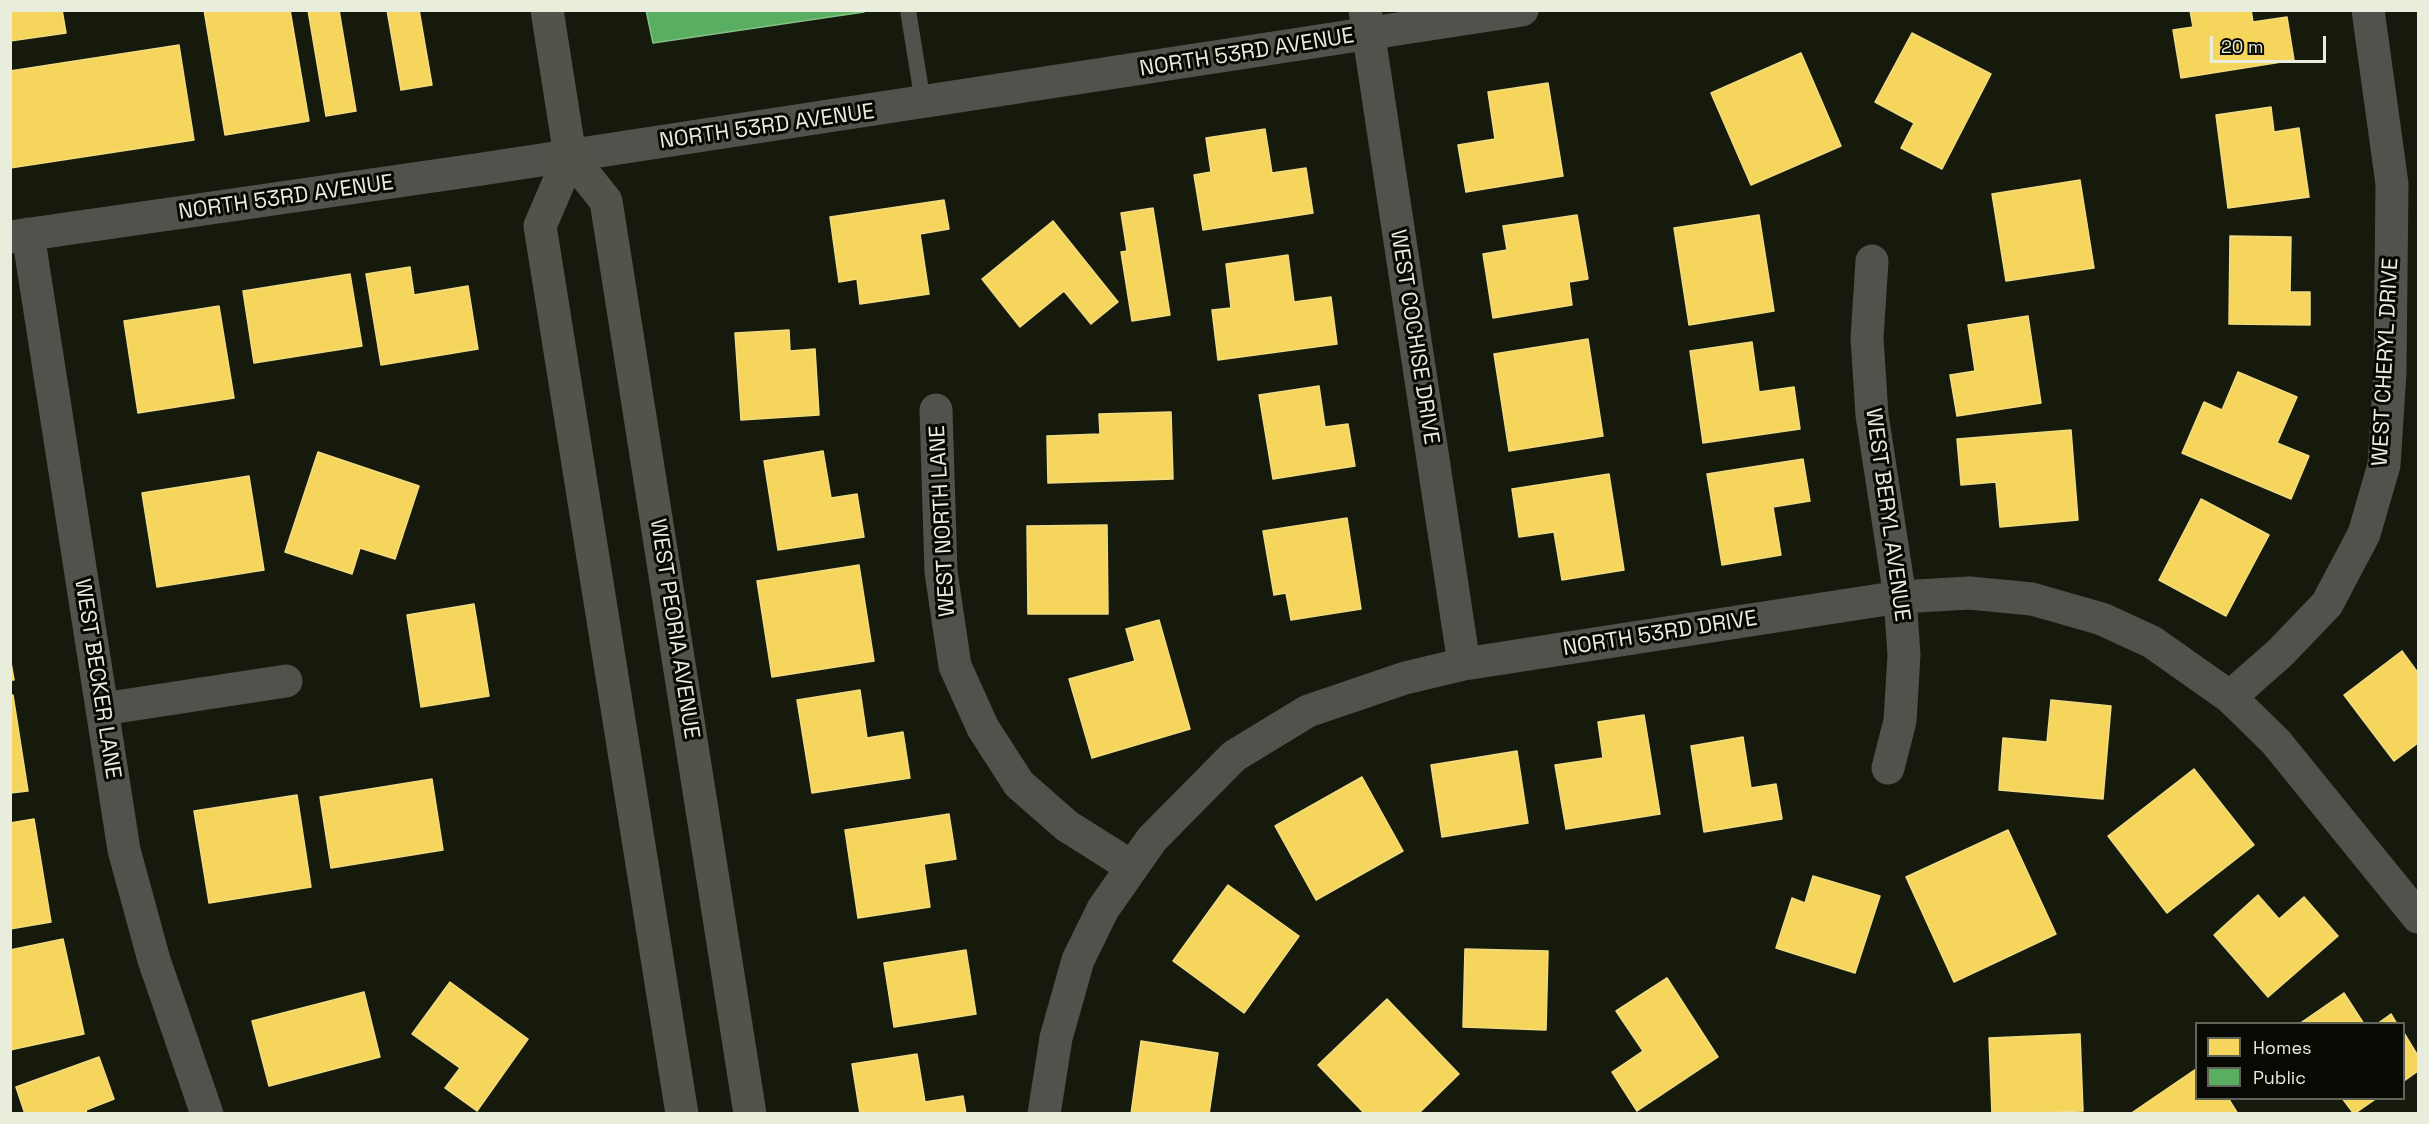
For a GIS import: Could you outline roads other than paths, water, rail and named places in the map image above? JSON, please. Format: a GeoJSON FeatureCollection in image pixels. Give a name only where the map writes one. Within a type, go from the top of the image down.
{"type":"FeatureCollection","features":[{"type":"Feature","properties":{"kind":"main road","name":"WEST PEORIA AVENUE"},"geometry":{"type":"LineString","coordinates":[[546,10],[570,156],[606,201],[750,1113]]}},
{"type":"Feature","properties":{"kind":"main road"},"geometry":{"type":"LineString","coordinates":[[570,156],[540,226],[682,1113]]}},
{"type":"Feature","properties":{"kind":"street","name":"NORTH 53RD AVENUE"},"geometry":{"type":"LineString","coordinates":[[19,236],[923,103],[1367,22],[1522,10]]}},
{"type":"Feature","properties":{"kind":"street","name":"WEST CHERYL DRIVE"},"geometry":{"type":"LineString","coordinates":[[2230,698],[2280,653],[2327,604],[2364,534],[2384,465],[2390,372],[2392,184],[2368,10]]}},
{"type":"Feature","properties":{"kind":"street","name":"WEST COCHISE DRIVE"},"geometry":{"type":"LineString","coordinates":[[1367,22],[1464,663]]}},
{"type":"Feature","properties":{"kind":"street","name":"WEST BECKER LANE"},"geometry":{"type":"LineString","coordinates":[[19,236],[103,708],[127,861],[154,960],[207,1113]]}},
{"type":"Feature","properties":{"kind":"street","name":"WEST BERYL AVENUE"},"geometry":{"type":"LineString","coordinates":[[1872,261],[1868,338],[1872,415],[1900,597],[1904,656],[1900,721],[1888,768]]}},
{"type":"Feature","properties":{"kind":"street","name":"WEST NORTH LANE"},"geometry":{"type":"LineString","coordinates":[[936,410],[941,572],[955,666],[983,728],[1019,784],[1067,826],[1132,867]]}},
{"type":"Feature","properties":{"kind":"street","name":"NORTH 53RD DRIVE"},"geometry":{"type":"LineString","coordinates":[[1132,867],[1152,839],[1234,756],[1308,711],[1405,678],[1464,663],[1900,597],[1969,593],[2032,599],[2102,619],[2152,642],[2230,698]]}},
{"type":"Feature","properties":{"kind":"street"},"geometry":{"type":"LineString","coordinates":[[103,708],[286,681]]}},
{"type":"Feature","properties":{"kind":"street"},"geometry":{"type":"LineString","coordinates":[[2230,698],[2276,742],[2418,916]]}},
{"type":"Feature","properties":{"kind":"street"},"geometry":{"type":"LineString","coordinates":[[1044,1113],[1056,1038],[1078,960],[1103,909],[1132,867]]}},
{"type":"Feature","properties":{"kind":"lane"},"geometry":{"type":"LineString","coordinates":[[908,10],[923,103]]}}]}
